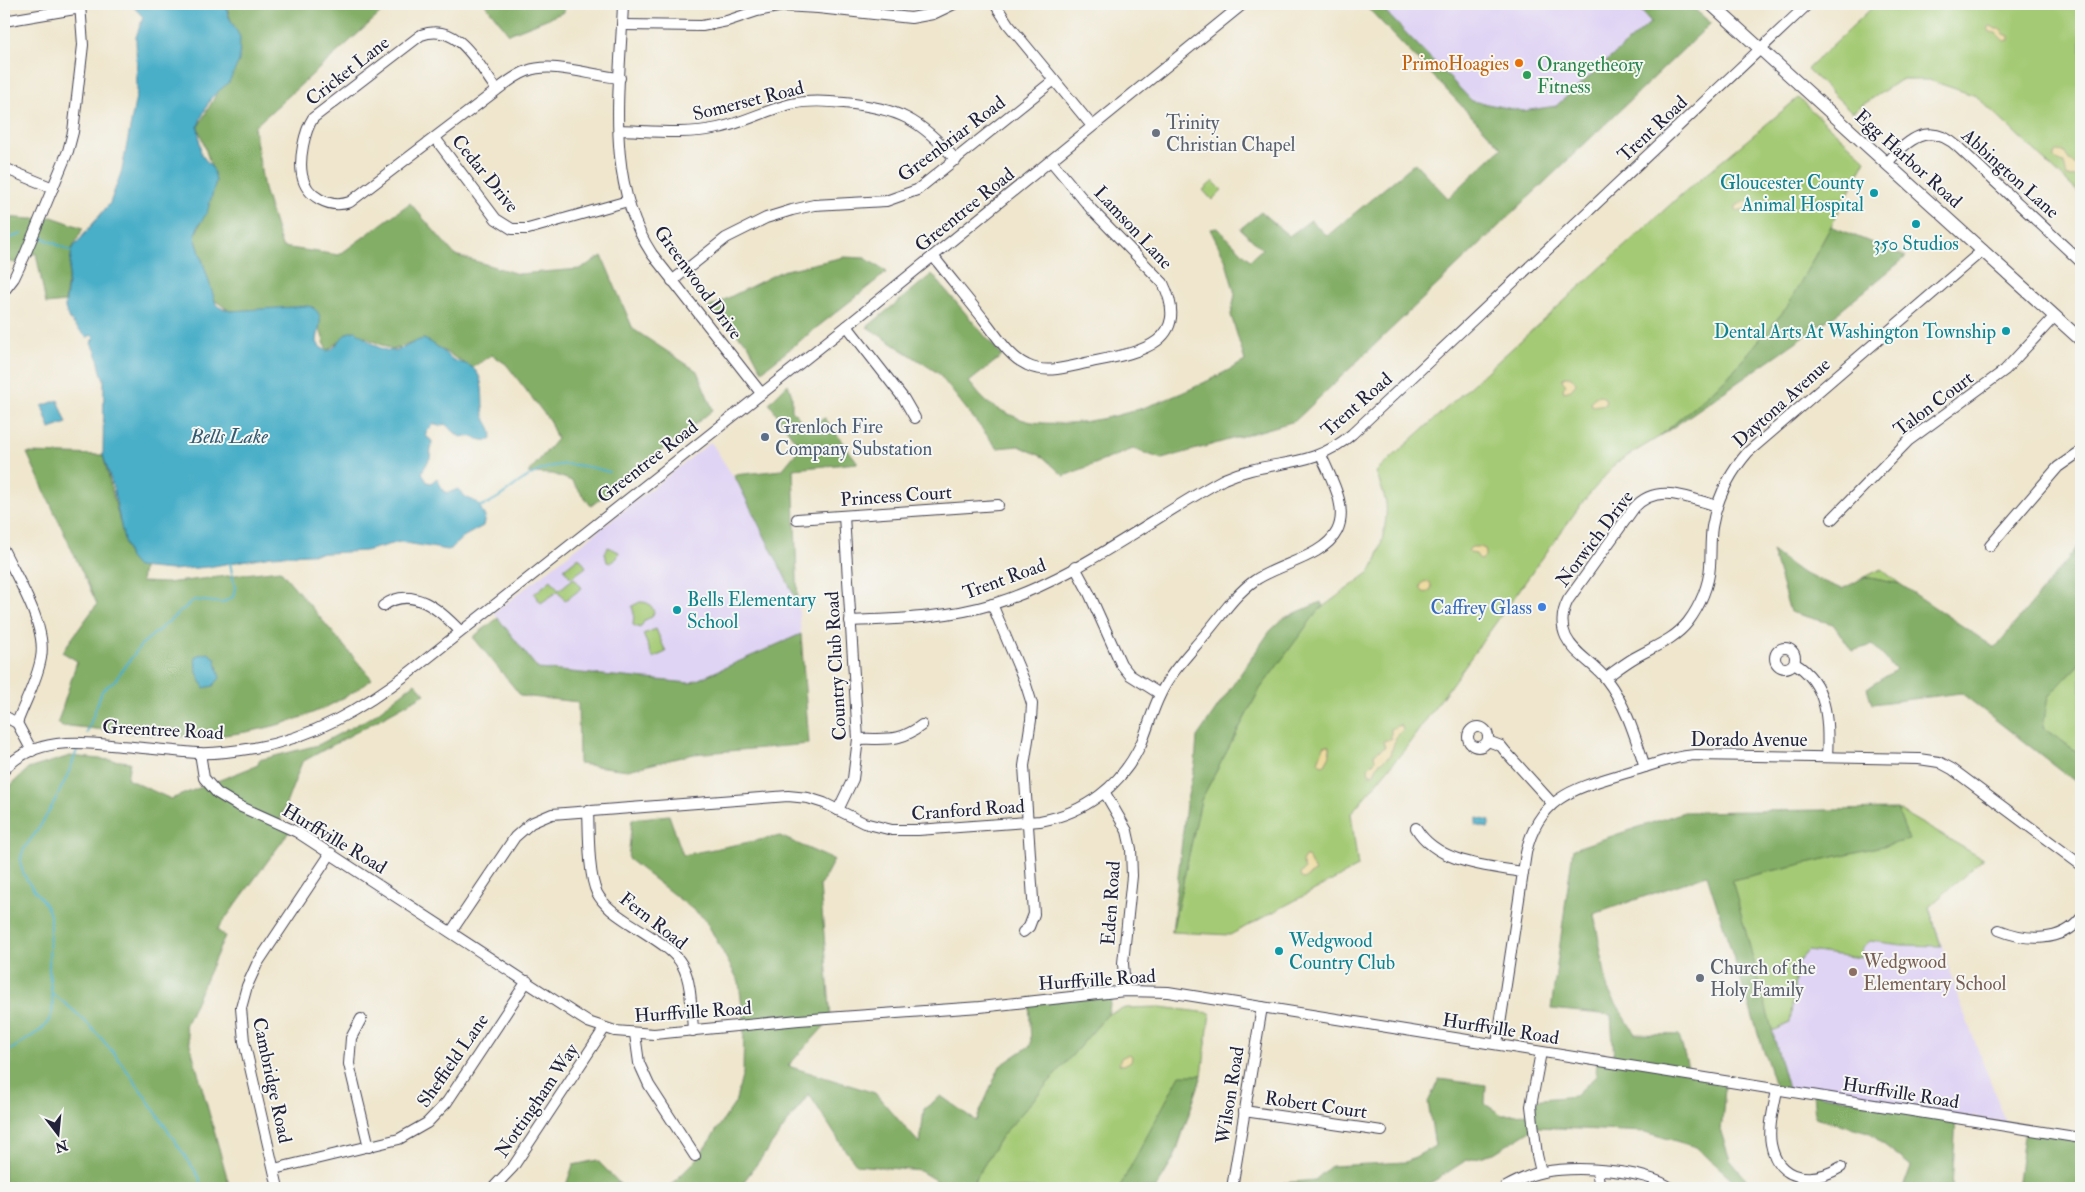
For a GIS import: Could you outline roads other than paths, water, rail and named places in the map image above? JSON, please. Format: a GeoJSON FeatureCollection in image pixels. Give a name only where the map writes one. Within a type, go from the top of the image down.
{"type":"FeatureCollection","features":[{"type":"Feature","properties":{"kind":"main road","name":"Egg Harbor Road"},"geometry":{"type":"LineString","coordinates":[[1711,4],[2081,340]]}},
{"type":"Feature","properties":{"kind":"street","name":"Greenwood Drive"},"geometry":{"type":"LineString","coordinates":[[623,4],[619,130],[620,161],[628,201],[641,236],[672,281],[761,393]]}},
{"type":"Feature","properties":{"kind":"street"},"geometry":{"type":"LineString","coordinates":[[623,25],[702,26],[783,6],[876,9],[916,17],[938,12],[954,4]]}},
{"type":"Feature","properties":{"kind":"street"},"geometry":{"type":"LineString","coordinates":[[995,4],[1008,24],[1092,126]]}},
{"type":"Feature","properties":{"kind":"street","name":"Greentree Road"},"geometry":{"type":"LineString","coordinates":[[4,770],[16,759],[55,743],[78,742],[200,753],[264,746],[323,727],[350,713],[382,693],[847,326],[1243,4]]}},
{"type":"Feature","properties":{"kind":"street","name":"Trent Road"},"geometry":{"type":"LineString","coordinates":[[850,621],[927,617],[992,604],[1039,586],[1075,567],[1232,476],[1249,470],[1305,460],[1336,448],[1808,4]]}},
{"type":"Feature","properties":{"kind":"street"},"geometry":{"type":"LineString","coordinates":[[4,21],[80,6],[83,45],[74,132],[18,272],[4,291]]}},
{"type":"Feature","properties":{"kind":"street","name":"Cricket Lane"},"geometry":{"type":"LineString","coordinates":[[497,90],[457,38],[439,32],[421,35],[313,118],[306,136],[302,177],[309,190],[320,200],[332,203],[347,203],[517,75],[536,68],[554,68],[620,78]]}},
{"type":"Feature","properties":{"kind":"street","name":"Greenbriar Road"},"geometry":{"type":"LineString","coordinates":[[672,281],[726,238],[757,222],[803,207],[872,203],[902,197],[917,190],[1054,80]]}},
{"type":"Feature","properties":{"kind":"street","name":"Somerset Road"},"geometry":{"type":"LineString","coordinates":[[619,130],[703,131],[726,126],[793,104],[815,101],[876,106],[902,115],[931,134],[956,160]]}},
{"type":"Feature","properties":{"kind":"street","name":"Abbington Lane"},"geometry":{"type":"LineString","coordinates":[[1887,163],[1903,145],[1915,137],[1930,134],[1945,138],[1958,146],[2081,262]]}},
{"type":"Feature","properties":{"kind":"street","name":"Cedar Drive"},"geometry":{"type":"LineString","coordinates":[[434,138],[496,219],[512,229],[528,229],[628,201]]}},
{"type":"Feature","properties":{"kind":"street","name":"Lamson Lane"},"geometry":{"type":"LineString","coordinates":[[933,256],[1009,351],[1026,365],[1036,368],[1054,369],[1134,354],[1151,346],[1165,332],[1171,314],[1168,294],[1163,283],[1092,210],[1051,161]]}},
{"type":"Feature","properties":{"kind":"street"},"geometry":{"type":"LineString","coordinates":[[4,168],[53,188]]}},
{"type":"Feature","properties":{"kind":"street","name":"Daytona Avenue"},"geometry":{"type":"LineString","coordinates":[[1605,678],[1634,658],[1663,644],[1682,628],[1691,617],[1702,598],[1709,574],[1711,537],[1717,506],[1731,475],[1748,452],[1983,250]]}},
{"type":"Feature","properties":{"kind":"street","name":"Talon Court"},"geometry":{"type":"LineString","coordinates":[[1832,519],[1908,441],[2005,370],[2055,316]]}},
{"type":"Feature","properties":{"kind":"street"},"geometry":{"type":"LineString","coordinates":[[847,326],[904,399],[915,418]]}},
{"type":"Feature","properties":{"kind":"street"},"geometry":{"type":"LineString","coordinates":[[1990,546],[2058,467],[2081,451]]}},
{"type":"Feature","properties":{"kind":"street","name":"Cranford Road"},"geometry":{"type":"LineString","coordinates":[[451,932],[506,850],[526,827],[552,814],[776,795],[808,798],[864,823],[892,830],[910,831],[1029,823],[1050,820],[1068,814],[1105,793],[1121,776],[1138,751],[1160,694],[1171,677],[1247,586],[1280,566],[1319,550],[1333,538],[1340,525],[1340,504],[1322,455]]}},
{"type":"Feature","properties":{"kind":"street","name":"Norwich Drive"},"geometry":{"type":"LineString","coordinates":[[1645,767],[1628,718],[1617,696],[1605,678],[1571,645],[1566,637],[1563,617],[1568,600],[1634,508],[1644,498],[1665,492],[1717,506]]}},
{"type":"Feature","properties":{"kind":"street","name":"Princess Court"},"geometry":{"type":"LineString","coordinates":[[797,519],[998,505]]}},
{"type":"Feature","properties":{"kind":"street","name":"Country Club Road"},"geometry":{"type":"LineString","coordinates":[[838,810],[853,779],[858,739],[844,516]]}},
{"type":"Feature","properties":{"kind":"street"},"geometry":{"type":"LineString","coordinates":[[4,551],[38,623],[43,643],[38,672],[17,723]]}},
{"type":"Feature","properties":{"kind":"street"},"geometry":{"type":"LineString","coordinates":[[1075,567],[1121,664],[1130,675],[1160,694]]}},
{"type":"Feature","properties":{"kind":"street"},"geometry":{"type":"LineString","coordinates":[[383,606],[390,601],[403,598],[420,600],[438,608],[460,631]]}},
{"type":"Feature","properties":{"kind":"street"},"geometry":{"type":"LineString","coordinates":[[992,604],[1032,704],[1032,720],[1024,766],[1034,914],[1029,928],[1023,932]]}},
{"type":"Feature","properties":{"kind":"street"},"geometry":{"type":"LineString","coordinates":[[1794,663],[1813,680],[1824,702],[1828,726],[1827,757]]}},
{"type":"Feature","properties":{"kind":"street"},"geometry":{"type":"LineString","coordinates":[[4,716],[17,723],[32,751]]}},
{"type":"Feature","properties":{"kind":"street"},"geometry":{"type":"LineString","coordinates":[[858,739],[900,738],[908,736],[922,725]]}},
{"type":"Feature","properties":{"kind":"street"},"geometry":{"type":"LineString","coordinates":[[1488,741],[1500,746],[1552,803]]}},
{"type":"Feature","properties":{"kind":"street","name":"Hurffville Road"},"geometry":{"type":"LineString","coordinates":[[200,753],[204,778],[217,793],[237,805],[287,826],[580,1017],[604,1029],[636,1034],[693,1031],[799,1020],[964,1008],[1125,991],[1168,992],[2081,1138]]}},
{"type":"Feature","properties":{"kind":"street","name":"Dorado Avenue"},"geometry":{"type":"LineString","coordinates":[[1497,1044],[1528,845],[1539,818],[1552,803],[1575,789],[1645,767],[1690,756],[1919,759],[1944,764],[2081,865]]}},
{"type":"Feature","properties":{"kind":"street","name":"Eden Road"},"geometry":{"type":"LineString","coordinates":[[1105,793],[1127,831],[1131,849],[1132,876],[1123,964],[1125,991]]}},
{"type":"Feature","properties":{"kind":"street","name":"Fern Road"},"geometry":{"type":"LineString","coordinates":[[588,810],[593,878],[597,892],[610,909],[668,948],[681,961],[689,982],[693,1031]]}},
{"type":"Feature","properties":{"kind":"street"},"geometry":{"type":"LineString","coordinates":[[1416,828],[1429,846],[1443,853],[1476,864],[1523,872]]}},
{"type":"Feature","properties":{"kind":"street","name":"Cambridge Road"},"geometry":{"type":"LineString","coordinates":[[278,1188],[244,1041],[241,1008],[247,986],[257,964],[331,853]]}},
{"type":"Feature","properties":{"kind":"street"},"geometry":{"type":"LineString","coordinates":[[1999,930],[2023,938],[2058,936],[2071,929],[2081,918]]}},
{"type":"Feature","properties":{"kind":"street","name":"Sheffield Lane"},"geometry":{"type":"LineString","coordinates":[[274,1169],[369,1147],[406,1136],[421,1128],[447,1102],[527,981]]}},
{"type":"Feature","properties":{"kind":"street","name":"Wilson Road"},"geometry":{"type":"LineString","coordinates":[[1232,1188],[1262,1007]]}},
{"type":"Feature","properties":{"kind":"street"},"geometry":{"type":"LineString","coordinates":[[361,1019],[351,1038],[349,1064],[369,1147]]}},
{"type":"Feature","properties":{"kind":"street","name":"Nottingham Way"},"geometry":{"type":"LineString","coordinates":[[493,1188],[513,1167],[604,1029]]}},
{"type":"Feature","properties":{"kind":"street"},"geometry":{"type":"LineString","coordinates":[[636,1034],[639,1063],[649,1085],[695,1156]]}},
{"type":"Feature","properties":{"kind":"street"},"geometry":{"type":"LineString","coordinates":[[1541,1052],[1531,1106],[1537,1156],[1541,1172]]}},
{"type":"Feature","properties":{"kind":"street"},"geometry":{"type":"LineString","coordinates":[[1777,1090],[1770,1131],[1774,1154],[1780,1164],[1789,1173],[1804,1178],[1819,1178],[1841,1167]]}},
{"type":"Feature","properties":{"kind":"street","name":"Robert Court"},"geometry":{"type":"LineString","coordinates":[[1244,1111],[1382,1131]]}},
{"type":"Feature","properties":{"kind":"street"},"geometry":{"type":"LineString","coordinates":[[1504,1188],[1541,1172],[1568,1169],[1639,1174],[1671,1188]]}},
{"type":"Feature","properties":{"kind":"street"},"geometry":{"type":"LineString","coordinates":[[1597,1171],[1600,1188]]}},
{"type":"Feature","properties":{"kind":"water","name":"Bells Lake"},"geometry":{"type":"Polygon","coordinates":[[[131,4],[226,4],[228,15],[240,37],[239,61],[229,82],[211,98],[198,127],[201,154],[213,169],[216,181],[207,213],[198,226],[195,237],[216,304],[230,311],[309,306],[315,309],[320,317],[317,342],[320,347],[327,351],[331,350],[343,336],[351,331],[356,331],[381,348],[392,351],[423,339],[435,345],[452,359],[471,366],[480,378],[484,415],[492,434],[490,440],[469,436],[460,437],[445,424],[440,426],[433,424],[426,433],[426,436],[432,441],[430,458],[422,472],[427,482],[431,483],[437,478],[443,491],[448,493],[458,489],[467,498],[478,503],[485,517],[483,526],[463,537],[452,548],[448,550],[400,542],[365,551],[271,556],[208,567],[172,570],[137,567],[129,558],[113,487],[103,455],[104,379],[96,352],[91,343],[94,338],[91,335],[87,338],[69,319],[65,308],[72,249],[110,203],[122,170],[137,91],[136,37],[143,17],[131,4]]]}},
{"type":"Feature","properties":{"kind":"water"},"geometry":{"type":"Polygon","coordinates":[[[58,400],[67,423],[50,429],[42,406],[58,400]]]}},
{"type":"Feature","properties":{"kind":"water"},"geometry":{"type":"Polygon","coordinates":[[[208,653],[215,658],[220,678],[213,686],[204,688],[196,670],[195,657],[208,653]]]}},
{"type":"Feature","properties":{"kind":"water"},"geometry":{"type":"Polygon","coordinates":[[[1477,818],[1490,821],[1488,828],[1475,825],[1477,818]]]}},
{"type":"Feature","properties":{"kind":"waterway"},"geometry":{"type":"LineString","coordinates":[[4,243],[10,238],[22,234]]}},
{"type":"Feature","properties":{"kind":"waterway"},"geometry":{"type":"LineString","coordinates":[[41,237],[73,252]]}},
{"type":"Feature","properties":{"kind":"waterway"},"geometry":{"type":"LineString","coordinates":[[479,507],[495,500],[530,475],[551,467],[572,465],[596,468],[609,472]]}},
{"type":"Feature","properties":{"kind":"waterway"},"geometry":{"type":"LineString","coordinates":[[87,733],[102,691],[116,679],[141,645],[194,600],[222,603],[233,597],[235,588],[230,563]]}},
{"type":"Feature","properties":{"kind":"waterway"},"geometry":{"type":"LineString","coordinates":[[4,1059],[9,1051],[41,1030],[48,1022],[52,1013],[53,1004],[49,971],[50,915],[23,873],[21,860],[25,847],[40,827],[57,796],[77,750]]}},
{"type":"Feature","properties":{"kind":"waterway"},"geometry":{"type":"LineString","coordinates":[[51,993],[73,1010],[93,1030],[130,1074],[194,1169],[200,1179],[199,1188]]}},
{"type":"Feature","properties":{"kind":"place","name":"PrimoHoagies"},"geometry":{"type":"Point","coordinates":[1519,63]}},
{"type":"Feature","properties":{"kind":"place","name":"Orangetheory Fitness"},"geometry":{"type":"Point","coordinates":[1527,75]}},
{"type":"Feature","properties":{"kind":"place","name":"Trinity Christian Chapel"},"geometry":{"type":"Point","coordinates":[1156,133]}},
{"type":"Feature","properties":{"kind":"place","name":"Gloucester County Animal Hospital"},"geometry":{"type":"Point","coordinates":[1874,193]}},
{"type":"Feature","properties":{"kind":"place","name":"350 Studios"},"geometry":{"type":"Point","coordinates":[1916,224]}},
{"type":"Feature","properties":{"kind":"place","name":"Dental Arts At Washington Township"},"geometry":{"type":"Point","coordinates":[2006,331]}},
{"type":"Feature","properties":{"kind":"place","name":"Grenloch Fire Company Substation"},"geometry":{"type":"Point","coordinates":[765,437]}},
{"type":"Feature","properties":{"kind":"place","name":"Caffrey Glass"},"geometry":{"type":"Point","coordinates":[1542,607]}},
{"type":"Feature","properties":{"kind":"place","name":"Bells Elementary School"},"geometry":{"type":"Point","coordinates":[677,610]}},
{"type":"Feature","properties":{"kind":"place","name":"Wedgwood Country Club"},"geometry":{"type":"Point","coordinates":[1279,951]}},
{"type":"Feature","properties":{"kind":"place","name":"Wedgwood Elementary School"},"geometry":{"type":"Point","coordinates":[1853,972]}},
{"type":"Feature","properties":{"kind":"place","name":"Church of the Holy Family"},"geometry":{"type":"Point","coordinates":[1700,978]}}]}
